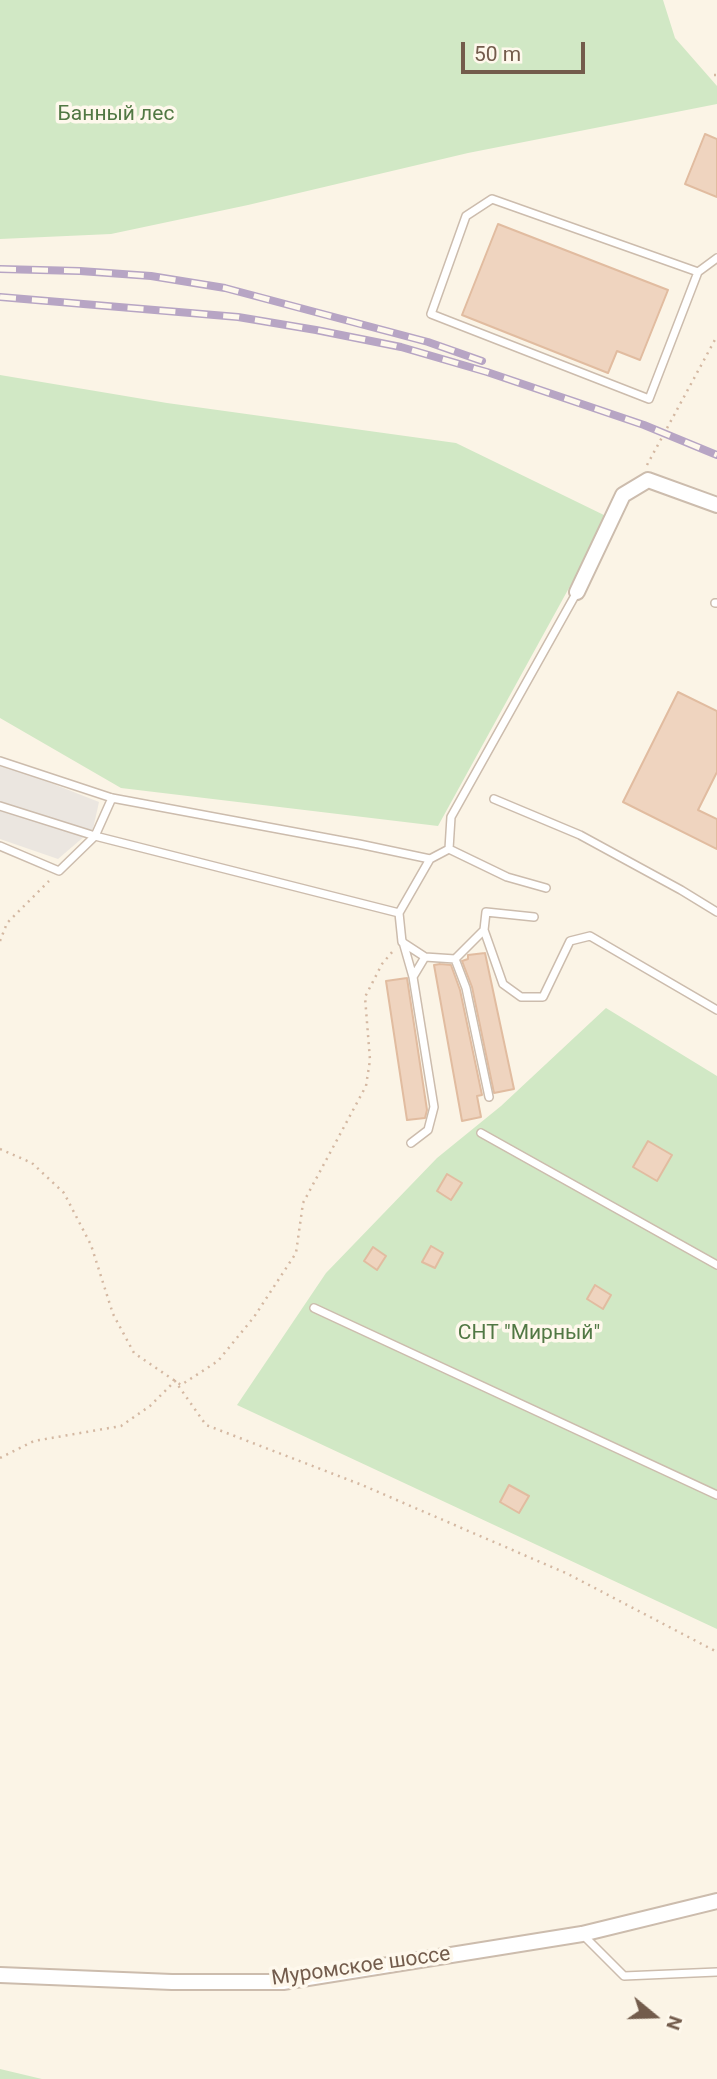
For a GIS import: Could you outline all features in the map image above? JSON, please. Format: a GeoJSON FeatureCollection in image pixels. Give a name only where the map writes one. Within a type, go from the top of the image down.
{"type":"FeatureCollection","features":[{"type":"Feature","properties":{"kind":"street"},"geometry":{"type":"LineString","coordinates":[[577,592],[623,495],[638,485],[648,480],[717,505]]}},
{"type":"Feature","properties":{"kind":"street","name":"Муромское шоссе"},"geometry":{"type":"LineString","coordinates":[[0,1975],[172,1982],[283,1982],[582,1934],[717,1901]]}},
{"type":"Feature","properties":{"kind":"lane"},"geometry":{"type":"LineString","coordinates":[[698,272],[492,199],[466,216],[431,314],[649,399],[698,272],[717,258]]}},
{"type":"Feature","properties":{"kind":"lane"},"geometry":{"type":"LineString","coordinates":[[449,849],[452,817],[577,592]]}},
{"type":"Feature","properties":{"kind":"lane"},"geometry":{"type":"LineString","coordinates":[[0,761],[112,798],[430,859]]}},
{"type":"Feature","properties":{"kind":"lane"},"geometry":{"type":"LineString","coordinates":[[0,846],[59,871],[94,836],[112,798]]}},
{"type":"Feature","properties":{"kind":"lane"},"geometry":{"type":"LineString","coordinates":[[494,799],[580,835],[717,912]]}},
{"type":"Feature","properties":{"kind":"lane"},"geometry":{"type":"LineString","coordinates":[[0,806],[94,836],[399,913]]}},
{"type":"Feature","properties":{"kind":"lane"},"geometry":{"type":"LineString","coordinates":[[411,1143],[428,1130],[434,1107],[413,977],[402,942],[399,913],[430,859],[449,849]]}},
{"type":"Feature","properties":{"kind":"lane"},"geometry":{"type":"LineString","coordinates":[[449,849],[507,877],[546,888]]}},
{"type":"Feature","properties":{"kind":"lane"},"geometry":{"type":"LineString","coordinates":[[534,917],[486,912],[484,930],[503,984],[521,997],[543,997],[570,941],[590,936],[717,1010]]}},
{"type":"Feature","properties":{"kind":"lane"},"geometry":{"type":"LineString","coordinates":[[402,942],[425,957],[455,959],[484,930]]}},
{"type":"Feature","properties":{"kind":"lane"},"geometry":{"type":"LineString","coordinates":[[413,977],[425,957]]}},
{"type":"Feature","properties":{"kind":"lane"},"geometry":{"type":"LineString","coordinates":[[455,959],[466,988],[489,1097]]}},
{"type":"Feature","properties":{"kind":"lane"},"geometry":{"type":"LineString","coordinates":[[481,1133],[717,1265]]}},
{"type":"Feature","properties":{"kind":"lane"},"geometry":{"type":"LineString","coordinates":[[314,1308],[717,1495]]}},
{"type":"Feature","properties":{"kind":"lane"},"geometry":{"type":"LineString","coordinates":[[582,1934],[624,1976],[717,1972]]}},
{"type":"Feature","properties":{"kind":"path"},"geometry":{"type":"LineString","coordinates":[[638,485],[717,336]]}},
{"type":"Feature","properties":{"kind":"path"},"geometry":{"type":"LineString","coordinates":[[0,941],[8,923],[59,871]]}},
{"type":"Feature","properties":{"kind":"path"},"geometry":{"type":"LineString","coordinates":[[0,1149],[32,1163],[64,1193],[91,1245],[113,1314],[134,1353],[181,1385],[218,1361],[254,1317],[296,1253],[303,1203],[366,1086],[370,1060],[365,997],[382,964],[402,942]]}},
{"type":"Feature","properties":{"kind":"path"},"geometry":{"type":"LineString","coordinates":[[0,1458],[34,1441],[121,1426],[150,1406],[175,1381]]}},
{"type":"Feature","properties":{"kind":"path"},"geometry":{"type":"LineString","coordinates":[[175,1381],[206,1425],[362,1485],[568,1574],[717,1652]]}},
{"type":"Feature","properties":{"kind":"shaded area"},"geometry":{"type":"Polygon","coordinates":[[[0,763],[99,802],[93,829],[58,859],[0,839],[0,763]]]}},
{"type":"Feature","properties":{"kind":"green space","name":"Банный лес"},"geometry":{"type":"Polygon","coordinates":[[[0,0],[663,0],[675,38],[717,86],[717,104],[468,153],[111,234],[0,239],[0,0]]]}},
{"type":"Feature","properties":{"kind":"green space"},"geometry":{"type":"Polygon","coordinates":[[[0,375],[167,403],[456,443],[608,517],[438,826],[121,788],[0,718],[0,375]]]}},
{"type":"Feature","properties":{"kind":"green space","name":"СНТ \"Мирный\""},"geometry":{"type":"Polygon","coordinates":[[[606,1008],[717,1076],[717,1629],[237,1405],[326,1273],[437,1158],[501,1106],[606,1008]]]}},
{"type":"Feature","properties":{"kind":"green space"},"geometry":{"type":"Polygon","coordinates":[[[0,2069],[42,2079],[0,2079],[0,2069]]]}},
{"type":"Feature","properties":{"kind":"building"},"geometry":{"type":"Polygon","coordinates":[[[705,134],[717,139],[717,197],[685,184],[705,134]]]}},
{"type":"Feature","properties":{"kind":"building"},"geometry":{"type":"Polygon","coordinates":[[[498,224],[668,290],[640,360],[617,351],[608,373],[462,315],[498,224]]]}},
{"type":"Feature","properties":{"kind":"building"},"geometry":{"type":"Polygon","coordinates":[[[678,692],[717,711],[717,772],[698,810],[717,819],[717,849],[623,802],[678,692]]]}},
{"type":"Feature","properties":{"kind":"building"},"geometry":{"type":"Polygon","coordinates":[[[485,953],[514,1089],[494,1093],[472,987],[462,961],[468,959],[468,955],[485,953]]]}},
{"type":"Feature","properties":{"kind":"building"},"geometry":{"type":"Polygon","coordinates":[[[434,965],[451,965],[460,990],[482,1095],[477,1096],[481,1117],[462,1121],[434,965]]]}},
{"type":"Feature","properties":{"kind":"building"},"geometry":{"type":"Polygon","coordinates":[[[407,978],[427,1110],[425,1118],[407,1120],[386,981],[407,978]]]}},
{"type":"Feature","properties":{"kind":"building"},"geometry":{"type":"Polygon","coordinates":[[[648,1141],[672,1155],[657,1181],[633,1167],[648,1141]]]}},
{"type":"Feature","properties":{"kind":"building"},"geometry":{"type":"Polygon","coordinates":[[[447,1174],[462,1183],[451,1200],[437,1191],[447,1174]]]}},
{"type":"Feature","properties":{"kind":"building"},"geometry":{"type":"Polygon","coordinates":[[[431,1246],[443,1253],[435,1268],[422,1262],[431,1246]]]}},
{"type":"Feature","properties":{"kind":"building"},"geometry":{"type":"Polygon","coordinates":[[[373,1247],[386,1256],[377,1270],[364,1261],[373,1247]]]}},
{"type":"Feature","properties":{"kind":"building"},"geometry":{"type":"Polygon","coordinates":[[[595,1285],[611,1295],[603,1309],[587,1299],[595,1285]]]}},
{"type":"Feature","properties":{"kind":"building"},"geometry":{"type":"Polygon","coordinates":[[[509,1485],[529,1496],[519,1513],[500,1502],[509,1485]]]}},
{"type":"Feature","properties":{"kind":"railway"},"geometry":{"type":"LineString","coordinates":[[0,269],[151,276],[225,288],[428,342],[482,361]]}},
{"type":"Feature","properties":{"kind":"railway"},"geometry":{"type":"LineString","coordinates":[[0,297],[238,317],[401,347],[487,372],[644,425],[717,455]]}}]}
